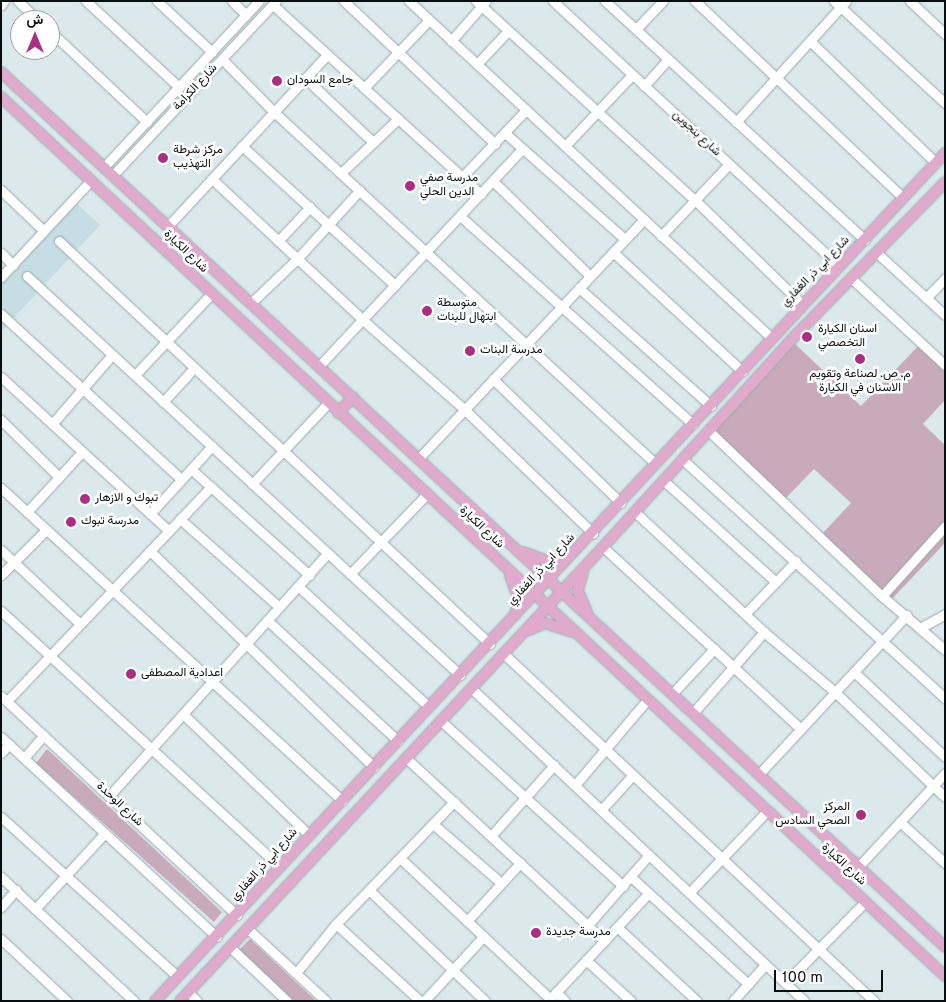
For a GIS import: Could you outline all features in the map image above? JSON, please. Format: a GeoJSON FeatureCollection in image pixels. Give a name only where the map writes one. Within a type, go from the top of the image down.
{"type":"FeatureCollection","features":[{"type":"Feature","properties":{"kind":"main road","name":"شارع الكيارة"},"geometry":{"type":"LineString","coordinates":[[1,72],[104,167],[114,174],[945,947]]}},
{"type":"Feature","properties":{"kind":"main road","name":"شارع الكيارة"},"geometry":{"type":"LineString","coordinates":[[1,97],[210,294],[945,976]]}},
{"type":"Feature","properties":{"kind":"main road","name":"شارع ابي ذر الغفاري"},"geometry":{"type":"LineString","coordinates":[[155,1001],[177,976],[217,938],[278,866],[490,644],[714,403],[802,304],[865,240],[902,197],[945,153]]}},
{"type":"Feature","properties":{"kind":"main road"},"geometry":{"type":"LineString","coordinates":[[180,1001],[232,948],[603,547],[708,430],[945,182]]}},
{"type":"Feature","properties":{"kind":"main road"},"geometry":{"type":"LineString","coordinates":[[338,412],[353,397]]}},
{"type":"Feature","properties":{"kind":"main road"},"geometry":{"type":"LineString","coordinates":[[714,403],[727,410]]}},
{"type":"Feature","properties":{"kind":"main road"},"geometry":{"type":"LineString","coordinates":[[517,549],[552,562],[573,554]]}},
{"type":"Feature","properties":{"kind":"main road"},"geometry":{"type":"LineString","coordinates":[[587,564],[578,591],[590,617]]}},
{"type":"Feature","properties":{"kind":"main road"},"geometry":{"type":"LineString","coordinates":[[506,569],[519,600],[511,621]]}},
{"type":"Feature","properties":{"kind":"main road"},"geometry":{"type":"LineString","coordinates":[[522,634],[545,623],[576,633]]}},
{"type":"Feature","properties":{"kind":"main road"},"geometry":{"type":"LineString","coordinates":[[414,724],[427,736]]}},
{"type":"Feature","properties":{"kind":"main road"},"geometry":{"type":"LineString","coordinates":[[825,864],[835,862],[841,850]]}},
{"type":"Feature","properties":{"kind":"main road"},"geometry":{"type":"LineString","coordinates":[[839,878],[843,866],[857,864]]}},
{"type":"Feature","properties":{"kind":"street"},"geometry":{"type":"LineString","coordinates":[[1,4],[4,1]]}},
{"type":"Feature","properties":{"kind":"street"},"geometry":{"type":"LineString","coordinates":[[18,1],[27,10]]}},
{"type":"Feature","properties":{"kind":"street"},"geometry":{"type":"LineString","coordinates":[[86,1],[179,87]]}},
{"type":"Feature","properties":{"kind":"street"},"geometry":{"type":"LineString","coordinates":[[157,1],[212,52]]}},
{"type":"Feature","properties":{"kind":"street"},"geometry":{"type":"LineString","coordinates":[[232,1],[246,15]]}},
{"type":"Feature","properties":{"kind":"street"},"geometry":{"type":"LineString","coordinates":[[344,1],[495,144]]}},
{"type":"Feature","properties":{"kind":"street"},"geometry":{"type":"LineString","coordinates":[[409,1],[772,338]]}},
{"type":"Feature","properties":{"kind":"street","name":"شارع بنجوين"},"geometry":{"type":"LineString","coordinates":[[553,1],[839,266]]}},
{"type":"Feature","properties":{"kind":"street"},"geometry":{"type":"LineString","coordinates":[[605,1],[865,240]]}},
{"type":"Feature","properties":{"kind":"street"},"geometry":{"type":"LineString","coordinates":[[636,30],[663,1]]}},
{"type":"Feature","properties":{"kind":"street"},"geometry":{"type":"LineString","coordinates":[[695,1],[902,197]]}},
{"type":"Feature","properties":{"kind":"street"},"geometry":{"type":"LineString","coordinates":[[910,1],[945,34]]}},
{"type":"Feature","properties":{"kind":"street"},"geometry":{"type":"LineString","coordinates":[[257,3],[266,13]]}},
{"type":"Feature","properties":{"kind":"street","name":"شارع الكرامة"},"geometry":{"type":"LineString","coordinates":[[104,167],[257,3]]}},
{"type":"Feature","properties":{"kind":"street"},"geometry":{"type":"LineString","coordinates":[[275,3],[327,55],[480,194]]}},
{"type":"Feature","properties":{"kind":"street","name":"شارع الكرامة"},"geometry":{"type":"LineString","coordinates":[[114,174],[275,3]]}},
{"type":"Feature","properties":{"kind":"street"},"geometry":{"type":"LineString","coordinates":[[451,41],[481,3],[508,31],[598,115],[695,200],[802,304]]}},
{"type":"Feature","properties":{"kind":"street"},"geometry":{"type":"LineString","coordinates":[[736,122],[810,42],[840,3],[945,103]]}},
{"type":"Feature","properties":{"kind":"street"},"geometry":{"type":"LineString","coordinates":[[364,88],[429,20]]}},
{"type":"Feature","properties":{"kind":"street"},"geometry":{"type":"LineString","coordinates":[[477,64],[508,31]]}},
{"type":"Feature","properties":{"kind":"street"},"geometry":{"type":"LineString","coordinates":[[60,40],[147,122]]}},
{"type":"Feature","properties":{"kind":"street"},"geometry":{"type":"LineString","coordinates":[[810,42],[936,163]]}},
{"type":"Feature","properties":{"kind":"street"},"geometry":{"type":"LineString","coordinates":[[168,226],[327,55]]}},
{"type":"Feature","properties":{"kind":"street"},"geometry":{"type":"LineString","coordinates":[[644,86],[668,59]]}},
{"type":"Feature","properties":{"kind":"street"},"geometry":{"type":"LineString","coordinates":[[222,60],[274,112],[656,464]]}},
{"type":"Feature","properties":{"kind":"street"},"geometry":{"type":"LineString","coordinates":[[565,146],[598,115],[632,75]]}},
{"type":"Feature","properties":{"kind":"street"},"geometry":{"type":"LineString","coordinates":[[305,78],[373,142]]}},
{"type":"Feature","properties":{"kind":"street"},"geometry":{"type":"LineString","coordinates":[[462,177],[526,110]]}},
{"type":"Feature","properties":{"kind":"street"},"geometry":{"type":"LineString","coordinates":[[341,173],[398,119]]}},
{"type":"Feature","properties":{"kind":"street"},"geometry":{"type":"LineString","coordinates":[[505,133],[625,240]]}},
{"type":"Feature","properties":{"kind":"street"},"geometry":{"type":"LineString","coordinates":[[242,146],[395,285]]}},
{"type":"Feature","properties":{"kind":"street"},"geometry":{"type":"LineString","coordinates":[[319,366],[522,149]]}},
{"type":"Feature","properties":{"kind":"street"},"geometry":{"type":"LineString","coordinates":[[661,236],[729,164]]}},
{"type":"Feature","properties":{"kind":"street"},"geometry":{"type":"LineString","coordinates":[[212,179],[362,320],[465,410],[593,533]]}},
{"type":"Feature","properties":{"kind":"street"},"geometry":{"type":"LineString","coordinates":[[1,277],[91,180]]}},
{"type":"Feature","properties":{"kind":"street"},"geometry":{"type":"LineString","coordinates":[[492,181],[590,276]]}},
{"type":"Feature","properties":{"kind":"street"},"geometry":{"type":"LineString","coordinates":[[1,190],[44,231]]}},
{"type":"Feature","properties":{"kind":"street"},"geometry":{"type":"LineString","coordinates":[[251,303],[298,259],[360,190]]}},
{"type":"Feature","properties":{"kind":"street"},"geometry":{"type":"LineString","coordinates":[[278,241],[310,207]]}},
{"type":"Feature","properties":{"kind":"street"},"geometry":{"type":"LineString","coordinates":[[460,216],[693,424]]}},
{"type":"Feature","properties":{"kind":"street"},"geometry":{"type":"LineString","coordinates":[[419,458],[644,219]]}},
{"type":"Feature","properties":{"kind":"street"},"geometry":{"type":"LineString","coordinates":[[59,241],[490,644]]}},
{"type":"Feature","properties":{"kind":"street"},"geometry":{"type":"LineString","coordinates":[[613,252],[742,371]]}},
{"type":"Feature","properties":{"kind":"street"},"geometry":{"type":"LineString","coordinates":[[877,253],[945,315]]}},
{"type":"Feature","properties":{"kind":"street"},"geometry":{"type":"LineString","coordinates":[[1,254],[13,265]]}},
{"type":"Feature","properties":{"kind":"street"},"geometry":{"type":"LineString","coordinates":[[27,276],[460,675]]}},
{"type":"Feature","properties":{"kind":"street"},"geometry":{"type":"LineString","coordinates":[[926,298],[945,278]]}},
{"type":"Feature","properties":{"kind":"street"},"geometry":{"type":"LineString","coordinates":[[852,279],[945,365]]}},
{"type":"Feature","properties":{"kind":"street"},"geometry":{"type":"LineString","coordinates":[[579,288],[714,403]]}},
{"type":"Feature","properties":{"kind":"street"},"geometry":{"type":"LineString","coordinates":[[135,375],[210,294]]}},
{"type":"Feature","properties":{"kind":"street"},"geometry":{"type":"LineString","coordinates":[[1,314],[181,479]]}},
{"type":"Feature","properties":{"kind":"street"},"geometry":{"type":"LineString","coordinates":[[52,424],[112,355]]}},
{"type":"Feature","properties":{"kind":"street"},"geometry":{"type":"LineString","coordinates":[[163,402],[194,368]]}},
{"type":"Feature","properties":{"kind":"street"},"geometry":{"type":"LineString","coordinates":[[1,377],[169,531]]}},
{"type":"Feature","properties":{"kind":"street"},"geometry":{"type":"LineString","coordinates":[[493,379],[621,503]]}},
{"type":"Feature","properties":{"kind":"street"},"geometry":{"type":"LineString","coordinates":[[252,484],[328,403]]}},
{"type":"Feature","properties":{"kind":"street"},"geometry":{"type":"LineString","coordinates":[[1,420],[59,477]]}},
{"type":"Feature","properties":{"kind":"street"},"geometry":{"type":"LineString","coordinates":[[708,430],[882,596],[907,615],[945,650]]}},
{"type":"Feature","properties":{"kind":"street"},"geometry":{"type":"LineString","coordinates":[[150,514],[212,446]]}},
{"type":"Feature","properties":{"kind":"street"},"geometry":{"type":"LineString","coordinates":[[27,512],[82,452]]}},
{"type":"Feature","properties":{"kind":"street"},"geometry":{"type":"LineString","coordinates":[[682,459],[945,698]]}},
{"type":"Feature","properties":{"kind":"street"},"geometry":{"type":"LineString","coordinates":[[191,469],[309,575]]}},
{"type":"Feature","properties":{"kind":"street"},"geometry":{"type":"LineString","coordinates":[[663,480],[776,582]]}},
{"type":"Feature","properties":{"kind":"street"},"geometry":{"type":"LineString","coordinates":[[4,698],[50,656],[211,487]]}},
{"type":"Feature","properties":{"kind":"street"},"geometry":{"type":"LineString","coordinates":[[1,488],[342,801]]}},
{"type":"Feature","properties":{"kind":"street"},"geometry":{"type":"LineString","coordinates":[[350,574],[379,540],[426,495]]}},
{"type":"Feature","properties":{"kind":"street"},"geometry":{"type":"LineString","coordinates":[[635,512],[746,613],[764,632],[835,692],[945,797]]}},
{"type":"Feature","properties":{"kind":"street"},"geometry":{"type":"LineString","coordinates":[[180,519],[280,607]]}},
{"type":"Feature","properties":{"kind":"street"},"geometry":{"type":"LineString","coordinates":[[882,596],[945,526]]}},
{"type":"Feature","properties":{"kind":"street"},"geometry":{"type":"LineString","coordinates":[[1,576],[46,530]]}},
{"type":"Feature","properties":{"kind":"street"},"geometry":{"type":"LineString","coordinates":[[603,547],[801,728]]}},
{"type":"Feature","properties":{"kind":"street"},"geometry":{"type":"LineString","coordinates":[[1,550],[80,624]]}},
{"type":"Feature","properties":{"kind":"street"},"geometry":{"type":"LineString","coordinates":[[150,551],[374,767]]}},
{"type":"Feature","properties":{"kind":"street"},"geometry":{"type":"LineString","coordinates":[[109,796],[328,553]]}},
{"type":"Feature","properties":{"kind":"street"},"geometry":{"type":"LineString","coordinates":[[746,613],[796,561]]}},
{"type":"Feature","properties":{"kind":"street"},"geometry":{"type":"LineString","coordinates":[[298,586],[428,708]]}},
{"type":"Feature","properties":{"kind":"street"},"geometry":{"type":"LineString","coordinates":[[1,611],[278,866]]}},
{"type":"Feature","properties":{"kind":"street"},"geometry":{"type":"LineString","coordinates":[[920,628],[945,614]]}},
{"type":"Feature","properties":{"kind":"street"},"geometry":{"type":"LineString","coordinates":[[759,774],[907,615]]}},
{"type":"Feature","properties":{"kind":"street"},"geometry":{"type":"LineString","coordinates":[[267,620],[398,741]]}},
{"type":"Feature","properties":{"kind":"street"},"geometry":{"type":"LineString","coordinates":[[693,713],[764,632]]}},
{"type":"Feature","properties":{"kind":"street"},"geometry":{"type":"LineString","coordinates":[[672,694],[714,649]]}},
{"type":"Feature","properties":{"kind":"street"},"geometry":{"type":"LineString","coordinates":[[504,654],[874,1001]]}},
{"type":"Feature","properties":{"kind":"street"},"geometry":{"type":"LineString","coordinates":[[854,672],[945,757]]}},
{"type":"Feature","properties":{"kind":"street"},"geometry":{"type":"LineString","coordinates":[[472,688],[804,1001]]}},
{"type":"Feature","properties":{"kind":"street","name":"شارع الوحدة"},"geometry":{"type":"LineString","coordinates":[[4,698],[237,915]]}},
{"type":"Feature","properties":{"kind":"street"},"geometry":{"type":"LineString","coordinates":[[575,785],[647,700]]}},
{"type":"Feature","properties":{"kind":"street"},"geometry":{"type":"LineString","coordinates":[[183,714],[309,835]]}},
{"type":"Feature","properties":{"kind":"street"},"geometry":{"type":"LineString","coordinates":[[441,721],[623,886]]}},
{"type":"Feature","properties":{"kind":"street"},"geometry":{"type":"LineString","coordinates":[[24,758],[44,735]]}},
{"type":"Feature","properties":{"kind":"street"},"geometry":{"type":"LineString","coordinates":[[1,737],[217,938]]}},
{"type":"Feature","properties":{"kind":"street"},"geometry":{"type":"LineString","coordinates":[[1,753],[9,744]]}},
{"type":"Feature","properties":{"kind":"street"},"geometry":{"type":"LineString","coordinates":[[406,758],[604,941]]}},
{"type":"Feature","properties":{"kind":"street"},"geometry":{"type":"LineString","coordinates":[[491,836],[554,765]]}},
{"type":"Feature","properties":{"kind":"street"},"geometry":{"type":"LineString","coordinates":[[857,864],[900,822],[945,773]]}},
{"type":"Feature","properties":{"kind":"street"},"geometry":{"type":"LineString","coordinates":[[601,810],[633,775]]}},
{"type":"Feature","properties":{"kind":"street"},"geometry":{"type":"LineString","coordinates":[[296,973],[336,924],[454,802]]}},
{"type":"Feature","properties":{"kind":"street"},"geometry":{"type":"LineString","coordinates":[[689,893],[767,811]]}},
{"type":"Feature","properties":{"kind":"street"},"geometry":{"type":"LineString","coordinates":[[1,817],[177,976]]}},
{"type":"Feature","properties":{"kind":"street"},"geometry":{"type":"LineString","coordinates":[[900,822],[945,863]]}},
{"type":"Feature","properties":{"kind":"street"},"geometry":{"type":"LineString","coordinates":[[432,824],[501,883]]}},
{"type":"Feature","properties":{"kind":"street"},"geometry":{"type":"LineString","coordinates":[[36,909],[105,834]]}},
{"type":"Feature","properties":{"kind":"street"},"geometry":{"type":"LineString","coordinates":[[587,926],[648,855]]}},
{"type":"Feature","properties":{"kind":"street"},"geometry":{"type":"LineString","coordinates":[[400,858],[551,997],[565,1001]]}},
{"type":"Feature","properties":{"kind":"street"},"geometry":{"type":"LineString","coordinates":[[467,920],[520,863]]}},
{"type":"Feature","properties":{"kind":"street"},"geometry":{"type":"LineString","coordinates":[[1,876],[134,1001]]}},
{"type":"Feature","properties":{"kind":"street"},"geometry":{"type":"LineString","coordinates":[[631,877],[647,895],[748,984]]}},
{"type":"Feature","properties":{"kind":"street"},"geometry":{"type":"LineString","coordinates":[[1,907],[16,890]]}},
{"type":"Feature","properties":{"kind":"street"},"geometry":{"type":"LineString","coordinates":[[370,890],[485,1001]]}},
{"type":"Feature","properties":{"kind":"street"},"geometry":{"type":"LineString","coordinates":[[551,997],[647,895]]}},
{"type":"Feature","properties":{"kind":"street"},"geometry":{"type":"LineString","coordinates":[[785,983],[865,902]]}},
{"type":"Feature","properties":{"kind":"street"},"geometry":{"type":"LineString","coordinates":[[336,924],[420,1001]]}},
{"type":"Feature","properties":{"kind":"street"},"geometry":{"type":"LineString","coordinates":[[617,927],[698,1001]]}},
{"type":"Feature","properties":{"kind":"street"},"geometry":{"type":"LineString","coordinates":[[248,929],[326,1001]]}},
{"type":"Feature","properties":{"kind":"street"},"geometry":{"type":"LineString","coordinates":[[424,1001],[484,936]]}},
{"type":"Feature","properties":{"kind":"street"},"geometry":{"type":"LineString","coordinates":[[1,940],[68,1001]]}},
{"type":"Feature","properties":{"kind":"street"},"geometry":{"type":"LineString","coordinates":[[232,948],[287,1001]]}},
{"type":"Feature","properties":{"kind":"street"},"geometry":{"type":"LineString","coordinates":[[586,960],[631,1001]]}},
{"type":"Feature","properties":{"kind":"street"},"geometry":{"type":"LineString","coordinates":[[737,999],[765,965]]}},
{"type":"Feature","properties":{"kind":"street"},"geometry":{"type":"LineString","coordinates":[[188,992],[197,1001]]}},
{"type":"Feature","properties":{"kind":"shaded area"},"geometry":{"type":"Polygon","coordinates":[[[75,202],[100,225],[1,332],[1,281],[75,202]]]}},
{"type":"Feature","properties":{"kind":"shaded area"},"geometry":{"type":"Polygon","coordinates":[[[794,343],[861,406],[921,343],[945,365],[945,400],[923,424],[945,445],[945,543],[891,600],[821,535],[851,503],[814,469],[783,501],[710,432],[794,343]]]}},
{"type":"Feature","properties":{"kind":"shaded area"},"geometry":{"type":"Polygon","coordinates":[[[47,749],[222,912],[214,922],[36,763],[47,749]]]}},
{"type":"Feature","properties":{"kind":"shaded area"},"geometry":{"type":"Polygon","coordinates":[[[250,939],[316,1001],[294,1001],[239,950],[250,939]]]}},
{"type":"Feature","properties":{"kind":"place","name":"جامع السودان"},"geometry":{"type":"Point","coordinates":[277,81]}},
{"type":"Feature","properties":{"kind":"place","name":"مركز شرطة التهذيب"},"geometry":{"type":"Point","coordinates":[163,158]}},
{"type":"Feature","properties":{"kind":"place","name":"مدرسة صفي الدين الحلي"},"geometry":{"type":"Point","coordinates":[410,186]}},
{"type":"Feature","properties":{"kind":"place","name":"متوسطة ابتهال للبنات"},"geometry":{"type":"Point","coordinates":[427,311]}},
{"type":"Feature","properties":{"kind":"place","name":"اسنان الكيارة التخصصي"},"geometry":{"type":"Point","coordinates":[807,337]}},
{"type":"Feature","properties":{"kind":"place","name":"مدرسة البنات"},"geometry":{"type":"Point","coordinates":[470,351]}},
{"type":"Feature","properties":{"kind":"place","name":"م. ص. لصناعة وتقويم الاسنان في الكيارة"},"geometry":{"type":"Point","coordinates":[860,359]}},
{"type":"Feature","properties":{"kind":"place","name":"تبوك و الازهار"},"geometry":{"type":"Point","coordinates":[85,499]}},
{"type":"Feature","properties":{"kind":"place","name":"مدرسة تبوك"},"geometry":{"type":"Point","coordinates":[71,522]}},
{"type":"Feature","properties":{"kind":"place","name":"اعدادية المصطفى"},"geometry":{"type":"Point","coordinates":[131,674]}},
{"type":"Feature","properties":{"kind":"place","name":"المركز الصحي السادس"},"geometry":{"type":"Point","coordinates":[861,815]}},
{"type":"Feature","properties":{"kind":"place","name":"مدرسة جديدة"},"geometry":{"type":"Point","coordinates":[536,933]}}]}
